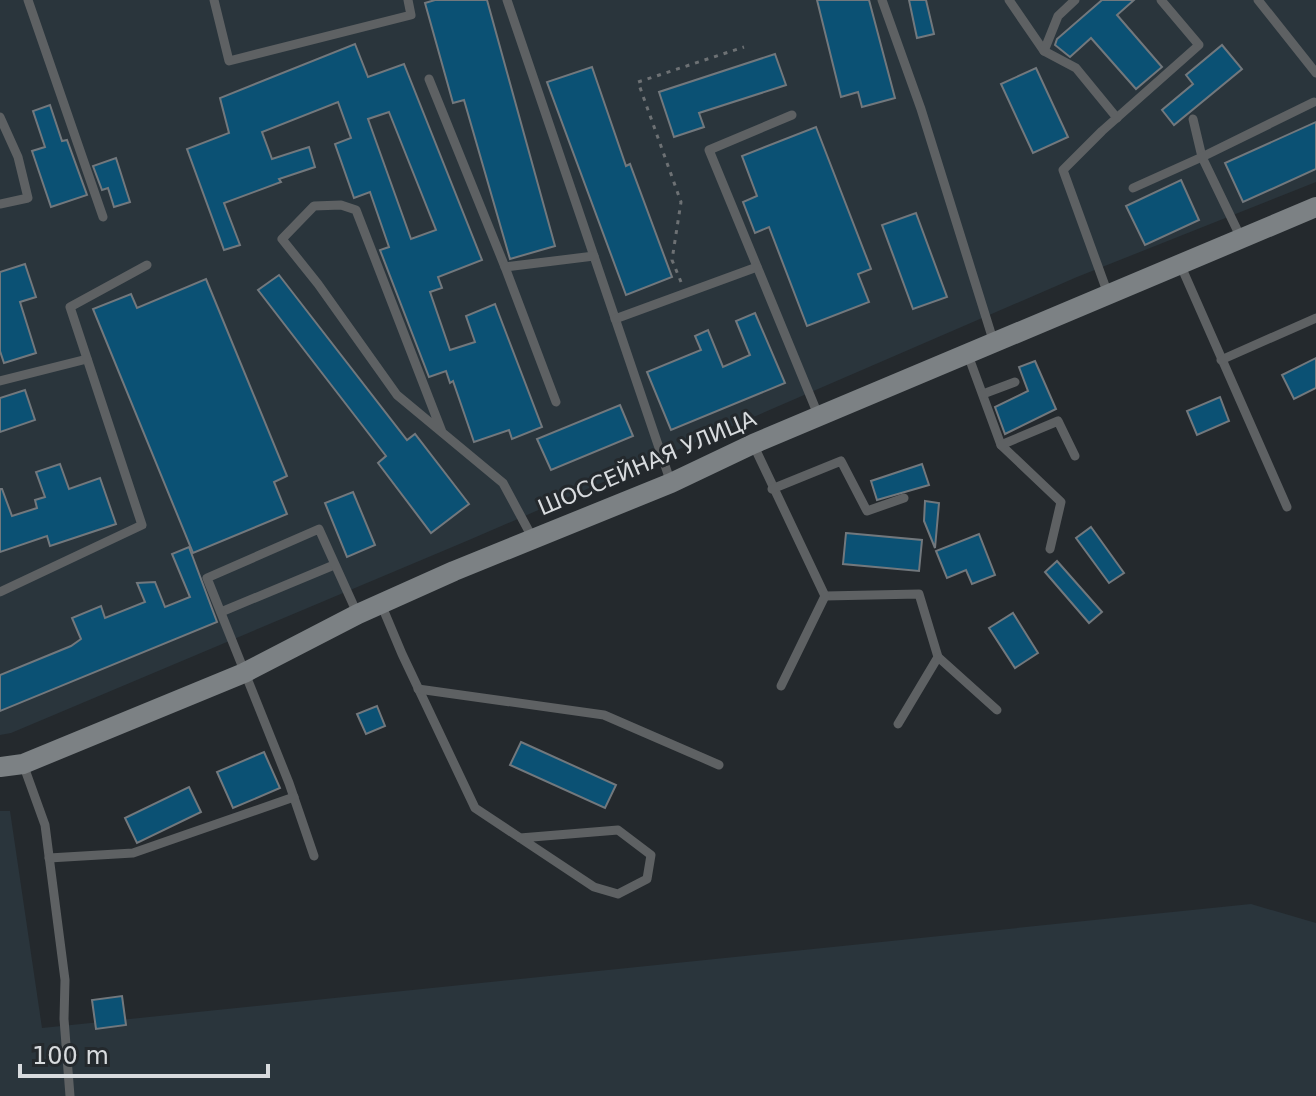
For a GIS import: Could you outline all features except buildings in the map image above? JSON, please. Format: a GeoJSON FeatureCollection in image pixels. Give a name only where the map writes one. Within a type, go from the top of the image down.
{"type":"FeatureCollection","features":[{"type":"Feature","properties":{"kind":"main road","name":"ШОССЕЙНАЯ УЛИЦА"},"geometry":{"type":"LineString","coordinates":[[0,767],[23,764],[244,673],[358,614],[532,537],[671,483],[753,444],[1316,207]]}},
{"type":"Feature","properties":{"kind":"lane"},"geometry":{"type":"LineString","coordinates":[[28,0],[103,217]]}},
{"type":"Feature","properties":{"kind":"lane"},"geometry":{"type":"LineString","coordinates":[[214,0],[229,61],[411,15],[408,0]]}},
{"type":"Feature","properties":{"kind":"lane"},"geometry":{"type":"LineString","coordinates":[[507,0],[671,483]]}},
{"type":"Feature","properties":{"kind":"lane"},"geometry":{"type":"LineString","coordinates":[[882,0],[921,109],[994,343]]}},
{"type":"Feature","properties":{"kind":"lane"},"geometry":{"type":"LineString","coordinates":[[1009,0],[1044,51],[1076,68],[1117,118]]}},
{"type":"Feature","properties":{"kind":"lane"},"geometry":{"type":"LineString","coordinates":[[1044,51],[1058,16],[1075,0]]}},
{"type":"Feature","properties":{"kind":"lane"},"geometry":{"type":"LineString","coordinates":[[1108,294],[1063,170],[1199,45],[1161,0]]}},
{"type":"Feature","properties":{"kind":"lane"},"geometry":{"type":"LineString","coordinates":[[1258,0],[1316,73]]}},
{"type":"Feature","properties":{"kind":"lane"},"geometry":{"type":"LineString","coordinates":[[429,79],[556,402]]}},
{"type":"Feature","properties":{"kind":"lane"},"geometry":{"type":"LineString","coordinates":[[1133,188],[1314,102]]}},
{"type":"Feature","properties":{"kind":"lane"},"geometry":{"type":"LineString","coordinates":[[792,115],[709,150],[819,417]]}},
{"type":"Feature","properties":{"kind":"lane"},"geometry":{"type":"LineString","coordinates":[[0,117],[18,157],[28,198],[0,204]]}},
{"type":"Feature","properties":{"kind":"lane"},"geometry":{"type":"LineString","coordinates":[[1193,119],[1202,157],[1241,238]]}},
{"type":"Feature","properties":{"kind":"lane"},"geometry":{"type":"LineString","coordinates":[[442,432],[356,210],[341,205],[314,206],[282,239],[397,395],[503,483],[532,537]]}},
{"type":"Feature","properties":{"kind":"lane"},"geometry":{"type":"LineString","coordinates":[[505,267],[594,256]]}},
{"type":"Feature","properties":{"kind":"lane"},"geometry":{"type":"LineString","coordinates":[[1180,264],[1287,507]]}},
{"type":"Feature","properties":{"kind":"lane"},"geometry":{"type":"LineString","coordinates":[[0,592],[142,525],[70,307],[147,265]]}},
{"type":"Feature","properties":{"kind":"lane"},"geometry":{"type":"LineString","coordinates":[[615,319],[757,267]]}},
{"type":"Feature","properties":{"kind":"lane"},"geometry":{"type":"LineString","coordinates":[[1221,360],[1316,318]]}},
{"type":"Feature","properties":{"kind":"lane"},"geometry":{"type":"LineString","coordinates":[[968,355],[1001,445],[1061,502],[1050,549]]}},
{"type":"Feature","properties":{"kind":"lane"},"geometry":{"type":"LineString","coordinates":[[0,381],[87,359]]}},
{"type":"Feature","properties":{"kind":"lane"},"geometry":{"type":"LineString","coordinates":[[983,394],[1015,382]]}},
{"type":"Feature","properties":{"kind":"lane"},"geometry":{"type":"LineString","coordinates":[[1001,445],[1058,421],[1075,456]]}},
{"type":"Feature","properties":{"kind":"lane"},"geometry":{"type":"LineString","coordinates":[[753,444],[825,596]]}},
{"type":"Feature","properties":{"kind":"lane"},"geometry":{"type":"LineString","coordinates":[[772,489],[841,461],[867,511],[904,498]]}},
{"type":"Feature","properties":{"kind":"lane"},"geometry":{"type":"LineString","coordinates":[[314,856],[294,797],[207,578],[319,529],[358,614]]}},
{"type":"Feature","properties":{"kind":"lane"},"geometry":{"type":"LineString","coordinates":[[221,612],[334,565]]}},
{"type":"Feature","properties":{"kind":"lane"},"geometry":{"type":"LineString","coordinates":[[825,596],[919,594],[938,657],[997,710]]}},
{"type":"Feature","properties":{"kind":"lane"},"geometry":{"type":"LineString","coordinates":[[781,686],[825,596]]}},
{"type":"Feature","properties":{"kind":"lane"},"geometry":{"type":"LineString","coordinates":[[381,604],[475,808],[520,838],[594,887],[618,894],[647,879],[651,855],[618,830],[520,838]]}},
{"type":"Feature","properties":{"kind":"lane"},"geometry":{"type":"LineString","coordinates":[[898,724],[938,657]]}},
{"type":"Feature","properties":{"kind":"lane"},"geometry":{"type":"LineString","coordinates":[[418,689],[604,715],[719,765]]}},
{"type":"Feature","properties":{"kind":"lane"},"geometry":{"type":"LineString","coordinates":[[23,764],[45,825],[65,980],[64,1019],[70,1096]]}},
{"type":"Feature","properties":{"kind":"lane"},"geometry":{"type":"LineString","coordinates":[[49,858],[133,853],[294,797]]}},
{"type":"Feature","properties":{"kind":"path"},"geometry":{"type":"LineString","coordinates":[[686,293],[672,260],[681,202],[638,82],[744,47]]}},
{"type":"Feature","properties":{"kind":"shaded area"},"geometry":{"type":"Polygon","coordinates":[[[0,0],[1316,0],[1316,182],[1077,277],[469,540],[0,735],[0,0]]]}},
{"type":"Feature","properties":{"kind":"shaded area"},"geometry":{"type":"Polygon","coordinates":[[[0,811],[10,811],[42,1028],[1251,904],[1316,923],[1316,1096],[0,1096],[0,811]]]}}]}
